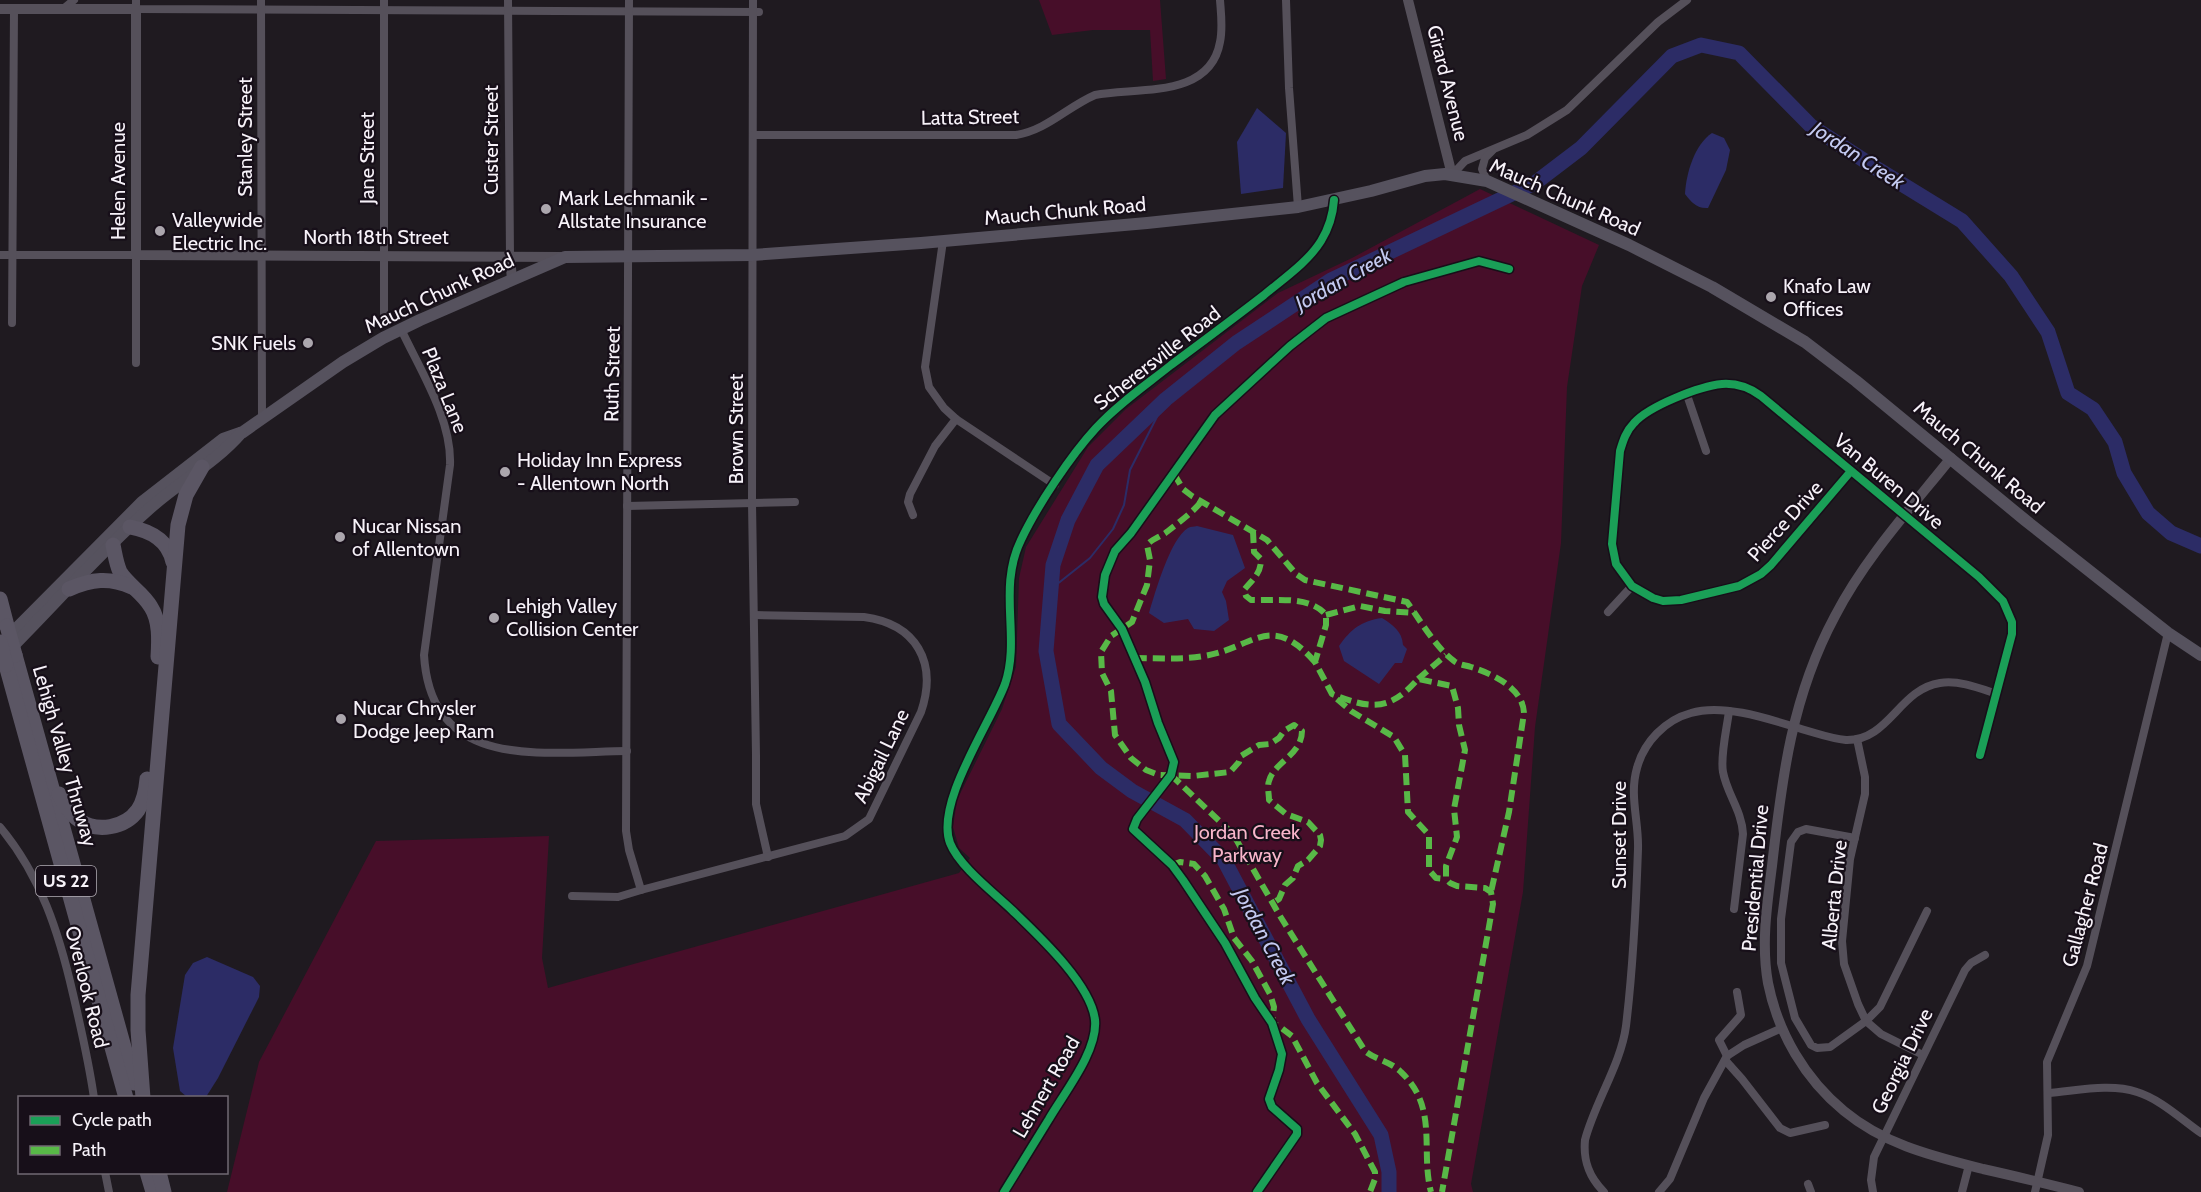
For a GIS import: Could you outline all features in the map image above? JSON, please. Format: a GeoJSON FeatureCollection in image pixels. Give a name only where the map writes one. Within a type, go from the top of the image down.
{"type":"FeatureCollection","features":[{"type":"Feature","properties":{"kind":"highway"},"geometry":{"type":"LineString","coordinates":[[143,1096],[138,1030],[139,977],[175,568],[181,510],[189,488],[202,467]]}},
{"type":"Feature","properties":{"kind":"highway"},"geometry":{"type":"LineString","coordinates":[[130,527],[147,531],[159,538],[168,549],[175,568]]}},
{"type":"Feature","properties":{"kind":"highway"},"geometry":{"type":"LineString","coordinates":[[51,781],[74,816],[94,827],[110,827],[126,821],[137,812],[147,786],[159,643],[158,626],[147,602],[119,569],[113,545]]}},
{"type":"Feature","properties":{"kind":"highway"},"geometry":{"type":"LineString","coordinates":[[69,589],[89,581],[102,579],[135,588]]}},
{"type":"Feature","properties":{"kind":"highway","name":"Lehigh Valley Thruway"},"geometry":{"type":"LineString","coordinates":[[0,599],[8,626],[7,660],[125,1096]]}},
{"type":"Feature","properties":{"kind":"highway","name":"Lehigh Valley Thruway"},"geometry":{"type":"LineString","coordinates":[[0,644],[51,781],[137,1096]]}},
{"type":"Feature","properties":{"kind":"highway"},"geometry":{"type":"LineString","coordinates":[[147,1174],[153,1192]]}},
{"type":"Feature","properties":{"kind":"highway"},"geometry":{"type":"LineString","coordinates":[[159,1174],[164,1192]]}},
{"type":"Feature","properties":{"kind":"main road","name":"Mauch Chunk Road"},"geometry":{"type":"LineString","coordinates":[[752,255],[943,241],[1298,207],[1425,176],[1452,175],[1487,181],[1669,265],[1718,290],[1805,342],[2025,520],[2168,633],[2201,655]]}},
{"type":"Feature","properties":{"kind":"main road","name":"North 18th Street"},"geometry":{"type":"LineString","coordinates":[[565,257],[752,255]]}},
{"type":"Feature","properties":{"kind":"main road","name":"Mauch Chunk Road"},"geometry":{"type":"LineString","coordinates":[[7,660],[69,589],[130,527],[161,498],[229,447],[243,432],[262,418],[343,362],[401,329],[565,257]]}},
{"type":"Feature","properties":{"kind":"main road","name":"Mauch Chunk Road"},"geometry":{"type":"LineString","coordinates":[[0,644],[141,502],[223,439],[243,432]]}},
{"type":"Feature","properties":{"kind":"main road"},"geometry":{"type":"LineString","coordinates":[[113,545],[114,529],[130,527]]}},
{"type":"Feature","properties":{"kind":"street"},"geometry":{"type":"LineString","coordinates":[[63,9],[74,0]]}},
{"type":"Feature","properties":{"kind":"street","name":"Stanley Street"},"geometry":{"type":"LineString","coordinates":[[261,0],[262,418]]}},
{"type":"Feature","properties":{"kind":"street","name":"Jane Street"},"geometry":{"type":"LineString","coordinates":[[384,0],[384,315]]}},
{"type":"Feature","properties":{"kind":"street","name":"Custer Street"},"geometry":{"type":"LineString","coordinates":[[508,0],[512,280]]}},
{"type":"Feature","properties":{"kind":"street","name":"Ruth Street"},"geometry":{"type":"LineString","coordinates":[[629,0],[626,831],[641,890]]}},
{"type":"Feature","properties":{"kind":"street","name":"Brown Street"},"geometry":{"type":"LineString","coordinates":[[753,0],[756,12],[752,255],[752,503],[756,804],[768,856]]}},
{"type":"Feature","properties":{"kind":"street","name":"Latta Street"},"geometry":{"type":"LineString","coordinates":[[753,135],[1027,134],[1043,127],[1084,99],[1095,95],[1176,86],[1196,78],[1211,63],[1220,44],[1222,31],[1220,0]]}},
{"type":"Feature","properties":{"kind":"street"},"geometry":{"type":"LineString","coordinates":[[1286,0],[1289,88],[1298,207]]}},
{"type":"Feature","properties":{"kind":"street","name":"Girard Avenue"},"geometry":{"type":"LineString","coordinates":[[1408,0],[1452,175]]}},
{"type":"Feature","properties":{"kind":"street"},"geometry":{"type":"LineString","coordinates":[[1452,175],[1465,161],[1527,135],[1567,110],[1658,22],[1687,0]]}},
{"type":"Feature","properties":{"kind":"street"},"geometry":{"type":"LineString","coordinates":[[0,9],[63,9],[136,5],[261,10],[756,12]]}},
{"type":"Feature","properties":{"kind":"street","name":"Helen Avenue"},"geometry":{"type":"LineString","coordinates":[[136,5],[136,363]]}},
{"type":"Feature","properties":{"kind":"street"},"geometry":{"type":"LineString","coordinates":[[12,323],[14,9]]}},
{"type":"Feature","properties":{"kind":"street"},"geometry":{"type":"LineString","coordinates":[[1487,181],[1482,169],[1485,158],[1492,151]]}},
{"type":"Feature","properties":{"kind":"street","name":"Scherersville Road"},"geometry":{"type":"LineString","coordinates":[[963,862],[949,840],[948,812],[955,788],[993,711],[1008,670],[1010,658],[1008,593],[1013,562],[1023,537],[1087,438],[1112,412],[1284,279],[1314,251],[1326,232],[1334,200]]}},
{"type":"Feature","properties":{"kind":"street"},"geometry":{"type":"LineString","coordinates":[[943,241],[925,368],[933,396],[956,419],[1055,485]]}},
{"type":"Feature","properties":{"kind":"street","name":"North 18th Street"},"geometry":{"type":"LineString","coordinates":[[0,255],[565,257]]}},
{"type":"Feature","properties":{"kind":"street","name":"Plaza Lane"},"geometry":{"type":"LineString","coordinates":[[401,329],[445,424],[450,443],[450,465],[425,640],[425,670],[428,686],[439,711],[457,730],[477,742],[500,749],[538,753],[627,751]]}},
{"type":"Feature","properties":{"kind":"street","name":"Van Buren Drive"},"geometry":{"type":"LineString","coordinates":[[1632,586],[1616,564],[1612,544],[1623,439],[1635,421],[1655,406],[1724,384],[1747,388],[1761,396],[1905,515],[1996,591],[2003,601],[2012,622],[2012,634],[1980,755]]}},
{"type":"Feature","properties":{"kind":"street"},"geometry":{"type":"LineString","coordinates":[[1687,395],[1707,451]]}},
{"type":"Feature","properties":{"kind":"street"},"geometry":{"type":"LineString","coordinates":[[913,515],[908,502],[910,494],[935,446],[956,419]]}},
{"type":"Feature","properties":{"kind":"street","name":"Presidential Drive"},"geometry":{"type":"LineString","coordinates":[[1951,458],[1858,575],[1833,618],[1808,677],[1792,727],[1782,779],[1765,927],[1764,949],[1767,978],[1774,1007],[1797,1057],[1826,1095],[1863,1125],[1883,1137],[1926,1155],[1969,1165],[2036,1187],[2079,1192]]}},
{"type":"Feature","properties":{"kind":"street","name":"Pierce Drive"},"geometry":{"type":"LineString","coordinates":[[1632,586],[1653,598],[1674,601],[1750,581],[1771,565],[1851,471]]}},
{"type":"Feature","properties":{"kind":"street"},"geometry":{"type":"LineString","coordinates":[[627,506],[795,502]]}},
{"type":"Feature","properties":{"kind":"street"},"geometry":{"type":"LineString","coordinates":[[1608,612],[1632,586]]}},
{"type":"Feature","properties":{"kind":"street","name":"Abigail Lane"},"geometry":{"type":"LineString","coordinates":[[572,896],[618,897],[845,836],[868,819],[921,712],[927,693],[927,674],[920,652],[906,631],[881,619],[864,616],[754,615]]}},
{"type":"Feature","properties":{"kind":"street","name":"Gallagher Road"},"geometry":{"type":"LineString","coordinates":[[2036,1187],[2048,1135],[2047,1062],[2087,966],[2168,633]]}},
{"type":"Feature","properties":{"kind":"street"},"geometry":{"type":"LineString","coordinates":[[1857,739],[1876,731],[1887,723],[1909,697],[1929,686],[1953,682],[1997,694]]}},
{"type":"Feature","properties":{"kind":"street","name":"Sunset Drive"},"geometry":{"type":"LineString","coordinates":[[1604,1192],[1589,1172],[1584,1152],[1585,1140],[1621,1048],[1626,1025],[1638,848],[1633,794],[1637,767],[1649,742],[1673,720],[1707,710],[1729,711],[1837,739],[1857,739]]}},
{"type":"Feature","properties":{"kind":"street"},"geometry":{"type":"LineString","coordinates":[[1729,711],[1722,770],[1727,789],[1743,824],[1734,909]]}},
{"type":"Feature","properties":{"kind":"street","name":"Alberta Drive"},"geometry":{"type":"LineString","coordinates":[[1857,739],[1866,782],[1848,881],[1842,953],[1858,1004],[1866,1021]]}},
{"type":"Feature","properties":{"kind":"street","name":"Overlook Road"},"geometry":{"type":"LineString","coordinates":[[0,827],[30,869],[51,915],[78,1015],[94,1096]]}},
{"type":"Feature","properties":{"kind":"street"},"geometry":{"type":"LineString","coordinates":[[1855,838],[1806,829],[1798,832],[1791,842],[1782,908],[1781,963],[1795,1018],[1811,1045],[1817,1048],[1830,1047],[1866,1021],[1880,1007],[1927,910]]}},
{"type":"Feature","properties":{"kind":"street","name":"Lehnert Road"},"geometry":{"type":"LineString","coordinates":[[963,862],[1025,922],[1080,984],[1091,1004],[1095,1020],[1093,1037],[1083,1063],[1004,1192]]}},
{"type":"Feature","properties":{"kind":"street","name":"Georgia Drive"},"geometry":{"type":"LineString","coordinates":[[1873,1192],[1874,1157],[1883,1137],[1965,970],[1971,963],[1985,955]]}},
{"type":"Feature","properties":{"kind":"street"},"geometry":{"type":"LineString","coordinates":[[1737,992],[1742,1015],[1719,1040],[1726,1058],[1780,1128],[1790,1133],[1825,1125]]}},
{"type":"Feature","properties":{"kind":"street"},"geometry":{"type":"LineString","coordinates":[[1866,1021],[1881,1034],[1923,1055]]}},
{"type":"Feature","properties":{"kind":"street"},"geometry":{"type":"LineString","coordinates":[[1659,1192],[1670,1179],[1704,1098],[1726,1058],[1744,1045],[1782,1028]]}},
{"type":"Feature","properties":{"kind":"street"},"geometry":{"type":"LineString","coordinates":[[2048,1093],[2110,1088],[2126,1089],[2150,1097],[2201,1133]]}},
{"type":"Feature","properties":{"kind":"street"},"geometry":{"type":"LineString","coordinates":[[1962,1192],[1969,1165]]}},
{"type":"Feature","properties":{"kind":"street"},"geometry":{"type":"LineString","coordinates":[[105,1174],[109,1192]]}},
{"type":"Feature","properties":{"kind":"green space"},"geometry":{"type":"Polygon","coordinates":[[[1039,0],[1160,0],[1166,79],[1153,81],[1150,30],[1093,30],[1052,35],[1039,0]]]}},
{"type":"Feature","properties":{"kind":"green space","name":"Jordan Creek Parkway"},"geometry":{"type":"Polygon","coordinates":[[[1480,189],[1599,245],[1582,286],[1567,387],[1561,543],[1535,727],[1523,892],[1471,1184],[1473,1192],[227,1192],[259,1062],[376,841],[549,836],[542,958],[548,988],[959,873],[970,858],[959,848],[953,827],[957,800],[1002,709],[1016,667],[1019,578],[1026,547],[1088,447],[1126,409],[1278,293],[1352,258],[1480,189]]]}},
{"type":"Feature","properties":{"kind":"shaded area"},"geometry":{"type":"Polygon","coordinates":[[[1257,108],[1286,133],[1283,188],[1241,194],[1237,142],[1257,108]]]}},
{"type":"Feature","properties":{"kind":"shaded area"},"geometry":{"type":"Polygon","coordinates":[[[1712,133],[1724,138],[1730,150],[1726,170],[1708,208],[1704,208],[1695,204],[1685,194],[1696,152],[1712,133]]]}},
{"type":"Feature","properties":{"kind":"shaded area"},"geometry":{"type":"Polygon","coordinates":[[[1197,526],[1233,535],[1245,568],[1227,581],[1222,592],[1229,620],[1214,631],[1194,629],[1188,619],[1164,623],[1149,613],[1164,567],[1175,543],[1188,528],[1197,526]]]}},
{"type":"Feature","properties":{"kind":"shaded area"},"geometry":{"type":"Polygon","coordinates":[[[1382,618],[1396,629],[1407,649],[1402,663],[1395,663],[1379,684],[1344,661],[1339,646],[1357,627],[1368,621],[1382,618]]]}},
{"type":"Feature","properties":{"kind":"shaded area"},"geometry":{"type":"Polygon","coordinates":[[[207,957],[253,977],[260,986],[259,997],[207,1096],[186,1096],[180,1091],[173,1048],[185,975],[193,963],[207,957]]]}},
{"type":"Feature","properties":{"kind":"waterway","name":"Jordan Creek"},"geometry":{"type":"LineString","coordinates":[[1389,1192],[1389,1172],[1381,1135],[1308,1019],[1224,860],[1185,820],[1132,791],[1101,768],[1059,724],[1046,651],[1053,565],[1068,520],[1097,465],[1166,399],[1236,343],[1331,280],[1535,183],[1581,148],[1672,56],[1701,45],[1739,53],[1811,126],[1962,221],[2011,276],[2048,332],[2068,393],[2093,409],[2115,442],[2124,473],[2148,513],[2171,533],[2201,546]]}},
{"type":"Feature","properties":{"kind":"waterway"},"geometry":{"type":"LineString","coordinates":[[1051,589],[1090,558],[1113,529],[1124,505],[1130,470],[1166,399]]}},
{"type":"Feature","properties":{"kind":"marked path"},"geometry":{"type":"LineString","coordinates":[[1174,474],[1183,489],[1192,496],[1267,540],[1296,574],[1305,580],[1407,602],[1435,641],[1454,661],[1497,678],[1513,689],[1522,704],[1524,713],[1509,812],[1491,892]]}},
{"type":"Feature","properties":{"kind":"marked path"},"geometry":{"type":"LineString","coordinates":[[1201,502],[1181,521],[1147,545],[1150,560],[1147,585],[1132,622],[1111,636],[1101,652],[1102,673],[1111,691],[1115,735],[1131,758],[1146,770],[1159,775],[1193,776],[1230,772],[1241,756],[1259,745],[1270,744],[1294,725],[1302,731],[1298,746],[1272,774],[1268,785],[1269,800],[1286,814],[1308,822],[1320,835],[1320,846],[1308,860],[1298,866],[1279,899],[1273,903]]}},
{"type":"Feature","properties":{"kind":"marked path"},"geometry":{"type":"LineString","coordinates":[[1253,531],[1254,552],[1261,559],[1261,564],[1256,576],[1244,590],[1246,596],[1251,600],[1291,600],[1311,604],[1326,615],[1326,625],[1315,662],[1332,694],[1368,705],[1388,702],[1398,697],[1418,679],[1452,686],[1465,750],[1454,809],[1457,837],[1446,866],[1446,879],[1457,886],[1485,888],[1491,892],[1493,904],[1442,1192]]}},
{"type":"Feature","properties":{"kind":"marked path"},"geometry":{"type":"LineString","coordinates":[[1326,615],[1360,606],[1385,611],[1415,613]]}},
{"type":"Feature","properties":{"kind":"marked path"},"geometry":{"type":"LineString","coordinates":[[1135,658],[1204,656],[1261,637],[1273,636],[1286,638],[1315,662]]}},
{"type":"Feature","properties":{"kind":"marked path"},"geometry":{"type":"LineString","coordinates":[[1418,679],[1446,655]]}},
{"type":"Feature","properties":{"kind":"marked path"},"geometry":{"type":"LineString","coordinates":[[1337,699],[1351,711],[1394,737],[1405,755],[1408,812],[1429,835],[1429,870],[1436,878],[1446,879]]}},
{"type":"Feature","properties":{"kind":"marked path"},"geometry":{"type":"LineString","coordinates":[[1171,775],[1233,834],[1280,916],[1365,1051],[1397,1068],[1413,1086],[1424,1115],[1431,1192]]}},
{"type":"Feature","properties":{"kind":"marked path"},"geometry":{"type":"LineString","coordinates":[[1172,865],[1180,862],[1194,864],[1205,876],[1224,909],[1234,938],[1252,961],[1270,994],[1274,1007],[1272,1023],[1292,1036],[1317,1083],[1355,1134],[1375,1172],[1370,1192]]}},
{"type":"Feature","properties":{"kind":"cycle path"},"geometry":{"type":"LineString","coordinates":[[1004,1192],[1086,1058],[1091,1045],[1095,1020],[1084,991],[1062,961],[969,870],[954,852],[947,826],[957,786],[1005,684],[1011,649],[1010,595],[1014,558],[1021,540],[1045,497],[1076,452],[1096,428],[1132,395],[1264,295],[1302,263],[1316,249],[1324,236],[1334,200]]}},
{"type":"Feature","properties":{"kind":"cycle path"},"geometry":{"type":"LineString","coordinates":[[1257,1192],[1297,1134],[1297,1129],[1272,1107],[1269,1099],[1282,1054],[1272,1023],[1255,998],[1225,943],[1172,865],[1133,829],[1137,819],[1171,775],[1174,762],[1145,682],[1122,629],[1104,604],[1102,597],[1105,575],[1115,551],[1131,533],[1215,415],[1290,346],[1326,318],[1404,282],[1479,261],[1509,269]]}},
{"type":"Feature","properties":{"kind":"cycle path"},"geometry":{"type":"LineString","coordinates":[[1851,471],[1771,565],[1761,574],[1739,586],[1681,600],[1663,601],[1632,586],[1616,564],[1612,544],[1620,451],[1631,426],[1651,410],[1701,389],[1727,384],[1738,385],[1752,391],[1761,396],[1979,577],[2003,601],[2012,622],[2012,634],[1980,755]]}},
{"type":"Feature","properties":{"kind":"place","name":"Mark Lechmanik - Allstate Insurance"},"geometry":{"type":"Point","coordinates":[546,209]}},
{"type":"Feature","properties":{"kind":"place","name":"Valleywide Electric Inc."},"geometry":{"type":"Point","coordinates":[160,231]}},
{"type":"Feature","properties":{"kind":"place","name":"Knafo Law Offices"},"geometry":{"type":"Point","coordinates":[1771,297]}},
{"type":"Feature","properties":{"kind":"place","name":"SNK Fuels"},"geometry":{"type":"Point","coordinates":[308,343]}},
{"type":"Feature","properties":{"kind":"place","name":"Holiday Inn Express - Allentown North"},"geometry":{"type":"Point","coordinates":[505,472]}},
{"type":"Feature","properties":{"kind":"place","name":"Nucar Nissan of Allentown"},"geometry":{"type":"Point","coordinates":[340,537]}},
{"type":"Feature","properties":{"kind":"place","name":"Lehigh Valley Collision Center"},"geometry":{"type":"Point","coordinates":[494,618]}},
{"type":"Feature","properties":{"kind":"place","name":"Nucar Chrysler Dodge Jeep Ram"},"geometry":{"type":"Point","coordinates":[341,719]}}]}
